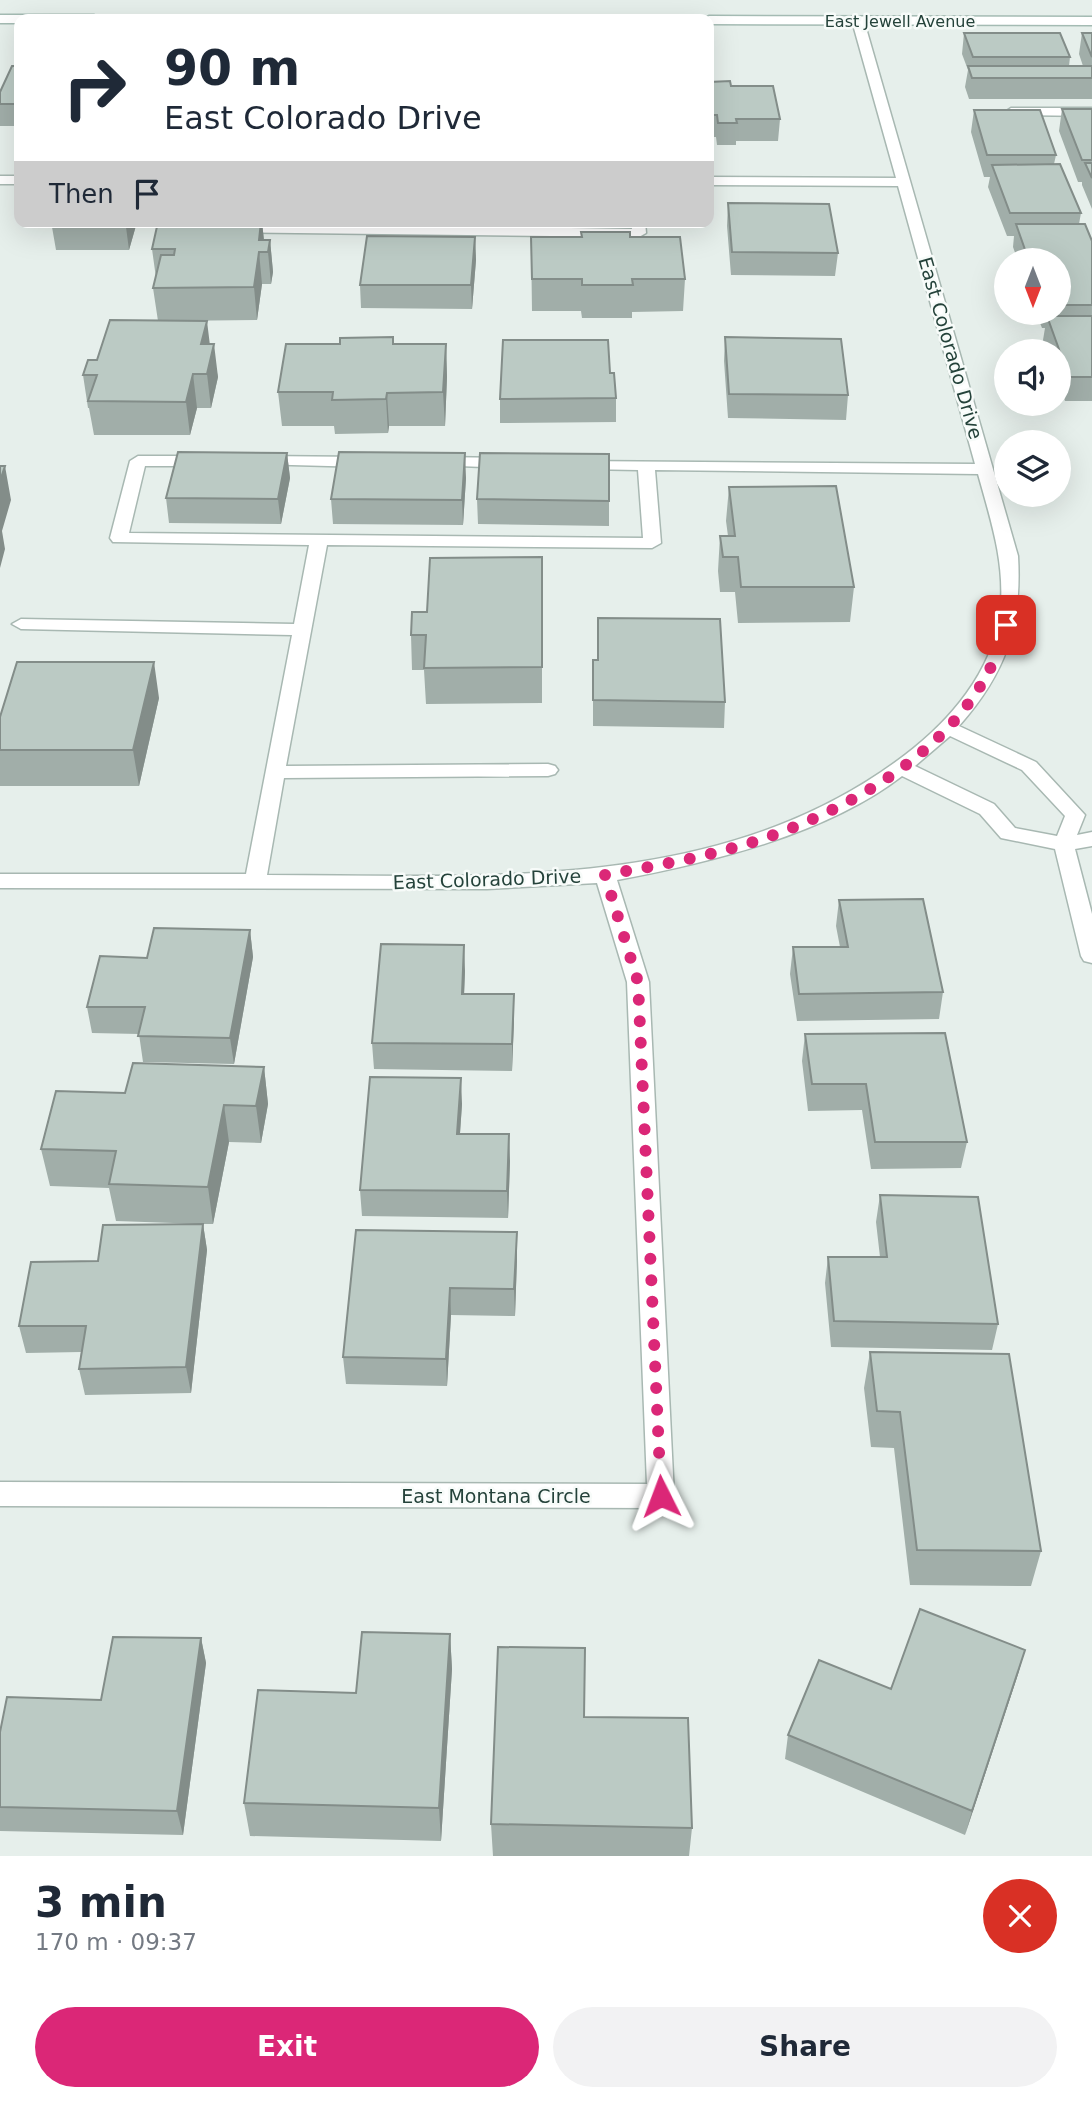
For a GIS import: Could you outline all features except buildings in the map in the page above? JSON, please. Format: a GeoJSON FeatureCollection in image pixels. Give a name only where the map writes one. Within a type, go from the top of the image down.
{"type":"FeatureCollection","features":[{"type":"Feature","properties":{"kind":"street","name":"East Jewell Avenue"},"geometry":{"type":"LineString","coordinates":[[714,20],[1092,21]]}},
{"type":"Feature","properties":{"kind":"street","name":"East Colorado Drive"},"geometry":{"type":"LineString","coordinates":[[0,881],[510,882],[605,875],[682,862],[766,837],[840,806],[902,768],[947,728],[986,680],[1001,649],[1012,602],[1009,556],[858,21]]}},
{"type":"Feature","properties":{"kind":"street"},"geometry":{"type":"LineString","coordinates":[[991,112],[1092,112]]}},
{"type":"Feature","properties":{"kind":"street"},"geometry":{"type":"LineString","coordinates":[[714,181],[904,182]]}},
{"type":"Feature","properties":{"kind":"street"},"geometry":{"type":"LineString","coordinates":[[221,228],[639,233],[639,228]]}},
{"type":"Feature","properties":{"kind":"street"},"geometry":{"type":"LineString","coordinates":[[221,461],[138,460],[119,538],[652,543],[646,465]]}},
{"type":"Feature","properties":{"kind":"street"},"geometry":{"type":"LineString","coordinates":[[249,461],[387,462]]}},
{"type":"Feature","properties":{"kind":"street"},"geometry":{"type":"LineString","coordinates":[[415,462],[526,463]]}},
{"type":"Feature","properties":{"kind":"street"},"geometry":{"type":"LineString","coordinates":[[566,463],[985,469]]}},
{"type":"Feature","properties":{"kind":"street"},"geometry":{"type":"LineString","coordinates":[[255,881],[319,540]]}},
{"type":"Feature","properties":{"kind":"street"},"geometry":{"type":"LineString","coordinates":[[21,624],[302,630]]}},
{"type":"Feature","properties":{"kind":"street"},"geometry":{"type":"LineString","coordinates":[[947,728],[1030,766],[1075,815],[1064,844],[1092,956]]}},
{"type":"Feature","properties":{"kind":"street"},"geometry":{"type":"LineString","coordinates":[[902,768],[987,809],[1008,833],[1064,844],[1092,839]]}},
{"type":"Feature","properties":{"kind":"street"},"geometry":{"type":"LineString","coordinates":[[276,772],[548,770]]}},
{"type":"Feature","properties":{"kind":"street","name":"East Montana Circle"},"geometry":{"type":"LineString","coordinates":[[0,1494],[661,1496],[638,982],[605,875]]}},
{"type":"Feature","properties":{"kind":"route"},"geometry":{"type":"LineString","coordinates":[[661,1496],[638,982],[605,875],[682,862],[766,837],[840,806],[902,768],[952,725],[986,680],[1001,649],[1006,625]]}}]}
